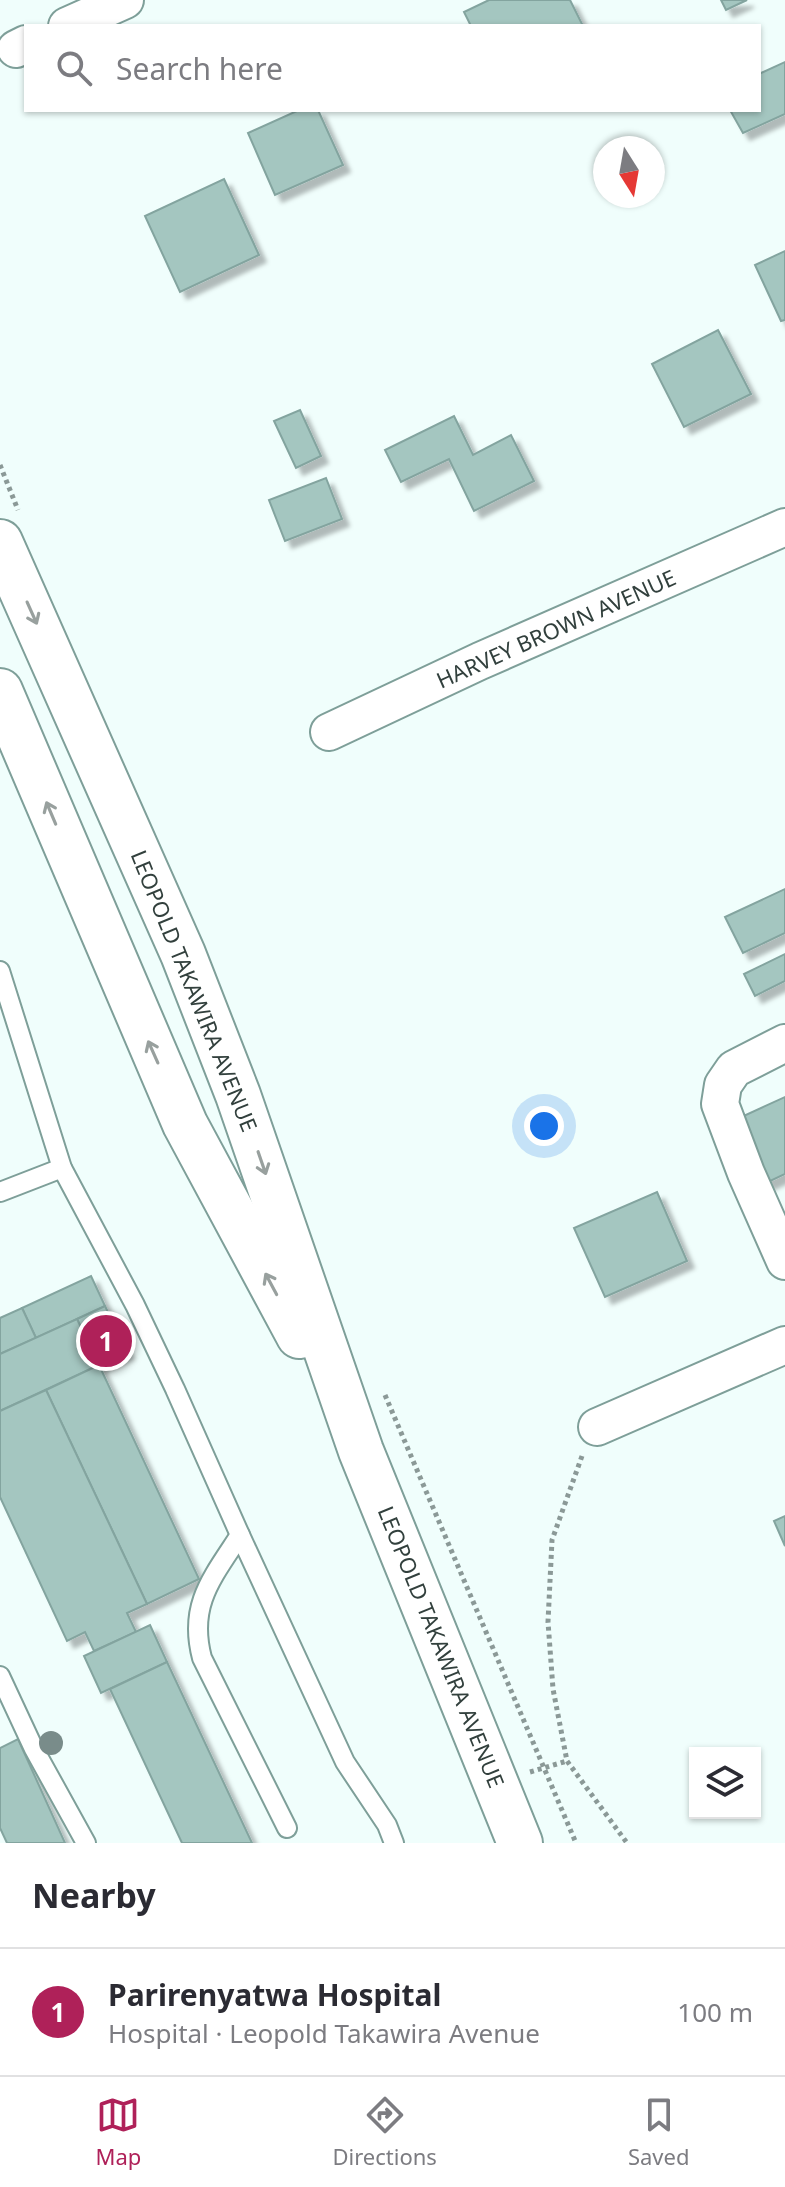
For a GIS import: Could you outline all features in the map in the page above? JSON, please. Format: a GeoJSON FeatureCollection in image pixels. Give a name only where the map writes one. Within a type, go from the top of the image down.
{"type":"FeatureCollection","features":[{"type":"Feature","properties":{"kind":"main road","name":"LEOPOLD TAKAWIRA AVENUE"},"geometry":{"type":"LineString","coordinates":[[0,542],[183,954],[238,1095],[361,1451],[520,1843]]}},
{"type":"Feature","properties":{"kind":"main road","name":"LEOPOLD TAKAWIRA AVENUE"},"geometry":{"type":"LineString","coordinates":[[0,691],[185,1124],[361,1451]]}},
{"type":"Feature","properties":{"kind":"street"},"geometry":{"type":"LineString","coordinates":[[71,24],[125,0]]}},
{"type":"Feature","properties":{"kind":"street","name":"HARVEY BROWN AVENUE"},"geometry":{"type":"LineString","coordinates":[[329,732],[480,661],[785,527]]}},
{"type":"Feature","properties":{"kind":"street"},"geometry":{"type":"LineString","coordinates":[[785,1043],[734,1069],[723,1085],[720,1104],[785,1261]]}},
{"type":"Feature","properties":{"kind":"street"},"geometry":{"type":"LineString","coordinates":[[597,1427],[785,1345]]}},
{"type":"Feature","properties":{"kind":"lane"},"geometry":{"type":"LineString","coordinates":[[0,971],[62,1168],[135,1305],[345,1762],[387,1825],[394,1843]]}},
{"type":"Feature","properties":{"kind":"lane"},"geometry":{"type":"LineString","coordinates":[[0,1192],[62,1168]]}},
{"type":"Feature","properties":{"kind":"lane"},"geometry":{"type":"LineString","coordinates":[[240,1535],[203,1592],[197,1637],[202,1658],[287,1828]]}},
{"type":"Feature","properties":{"kind":"lane"},"geometry":{"type":"LineString","coordinates":[[0,1676],[34,1749],[86,1843]]}},
{"type":"Feature","properties":{"kind":"path"},"geometry":{"type":"LineString","coordinates":[[597,1427],[586,1445],[552,1540],[548,1622],[553,1689],[567,1761],[627,1843]]}},
{"type":"Feature","properties":{"kind":"building"},"geometry":{"type":"Polygon","coordinates":[[[489,0],[570,0],[582,24],[470,24],[464,12],[489,0]]]}},
{"type":"Feature","properties":{"kind":"building"},"geometry":{"type":"Polygon","coordinates":[[[721,0],[747,0],[726,10],[721,0]]]}},
{"type":"Feature","properties":{"kind":"building"},"geometry":{"type":"Polygon","coordinates":[[[785,62],[785,114],[743,133],[731,112],[761,112],[761,73],[785,62]]]}},
{"type":"Feature","properties":{"kind":"building"},"geometry":{"type":"Polygon","coordinates":[[[295,112],[319,112],[343,165],[275,195],[248,133],[295,112]]]}},
{"type":"Feature","properties":{"kind":"building"},"geometry":{"type":"Polygon","coordinates":[[[224,179],[259,255],[180,292],[145,216],[224,179]]]}},
{"type":"Feature","properties":{"kind":"building"},"geometry":{"type":"Polygon","coordinates":[[[785,251],[785,320],[781,321],[755,265],[785,251]]]}},
{"type":"Feature","properties":{"kind":"building"},"geometry":{"type":"Polygon","coordinates":[[[718,330],[751,394],[684,427],[652,364],[718,330]]]}},
{"type":"Feature","properties":{"kind":"building"},"geometry":{"type":"Polygon","coordinates":[[[300,410],[321,456],[296,468],[274,421],[300,410]]]}},
{"type":"Feature","properties":{"kind":"building"},"geometry":{"type":"Polygon","coordinates":[[[454,416],[473,455],[511,435],[534,481],[474,511],[449,459],[401,482],[385,450],[454,416]]]}},
{"type":"Feature","properties":{"kind":"building"},"geometry":{"type":"Polygon","coordinates":[[[326,478],[342,519],[285,541],[269,500],[326,478]]]}},
{"type":"Feature","properties":{"kind":"building"},"geometry":{"type":"Polygon","coordinates":[[[785,889],[785,933],[743,953],[725,917],[785,889]]]}},
{"type":"Feature","properties":{"kind":"building"},"geometry":{"type":"Polygon","coordinates":[[[785,954],[785,981],[755,996],[744,974],[785,954]]]}},
{"type":"Feature","properties":{"kind":"building"},"geometry":{"type":"Polygon","coordinates":[[[785,1097],[785,1174],[766,1183],[737,1119],[785,1097]]]}},
{"type":"Feature","properties":{"kind":"building"},"geometry":{"type":"Polygon","coordinates":[[[657,1192],[687,1261],[605,1297],[574,1228],[657,1192]]]}},
{"type":"Feature","properties":{"kind":"building"},"geometry":{"type":"Polygon","coordinates":[[[91,1276],[105,1306],[36,1338],[22,1308],[91,1276]]]}},
{"type":"Feature","properties":{"kind":"building"},"geometry":{"type":"Polygon","coordinates":[[[105,1306],[127,1352],[99,1365],[77,1319],[105,1306]]]}},
{"type":"Feature","properties":{"kind":"building"},"geometry":{"type":"Polygon","coordinates":[[[22,1308],[36,1338],[0,1354],[0,1318],[22,1308]]]}},
{"type":"Feature","properties":{"kind":"building"},"geometry":{"type":"Polygon","coordinates":[[[77,1319],[99,1365],[0,1411],[0,1354],[77,1319]]]}},
{"type":"Feature","properties":{"kind":"building"},"geometry":{"type":"Polygon","coordinates":[[[99,1365],[199,1579],[147,1604],[46,1390],[99,1365]]]}},
{"type":"Feature","properties":{"kind":"building"},"geometry":{"type":"Polygon","coordinates":[[[46,1390],[147,1604],[127,1613],[136,1632],[94,1651],[85,1632],[67,1641],[0,1497],[0,1411],[46,1390]]]}},
{"type":"Feature","properties":{"kind":"building"},"geometry":{"type":"Polygon","coordinates":[[[785,1516],[785,1546],[774,1521],[785,1516]]]}},
{"type":"Feature","properties":{"kind":"building"},"geometry":{"type":"Polygon","coordinates":[[[150,1625],[167,1662],[101,1693],[84,1656],[150,1625]]]}},
{"type":"Feature","properties":{"kind":"building"},"geometry":{"type":"Polygon","coordinates":[[[167,1662],[252,1843],[182,1843],[110,1689],[167,1662]]]}},
{"type":"Feature","properties":{"kind":"building"},"geometry":{"type":"Polygon","coordinates":[[[18,1739],[65,1843],[7,1843],[0,1828],[0,1748],[18,1739]]]}},
{"type":"Feature","properties":{"kind":"place","name":"Parirenyatwa Hospital"},"geometry":{"type":"Point","coordinates":[106,1341]}}]}
